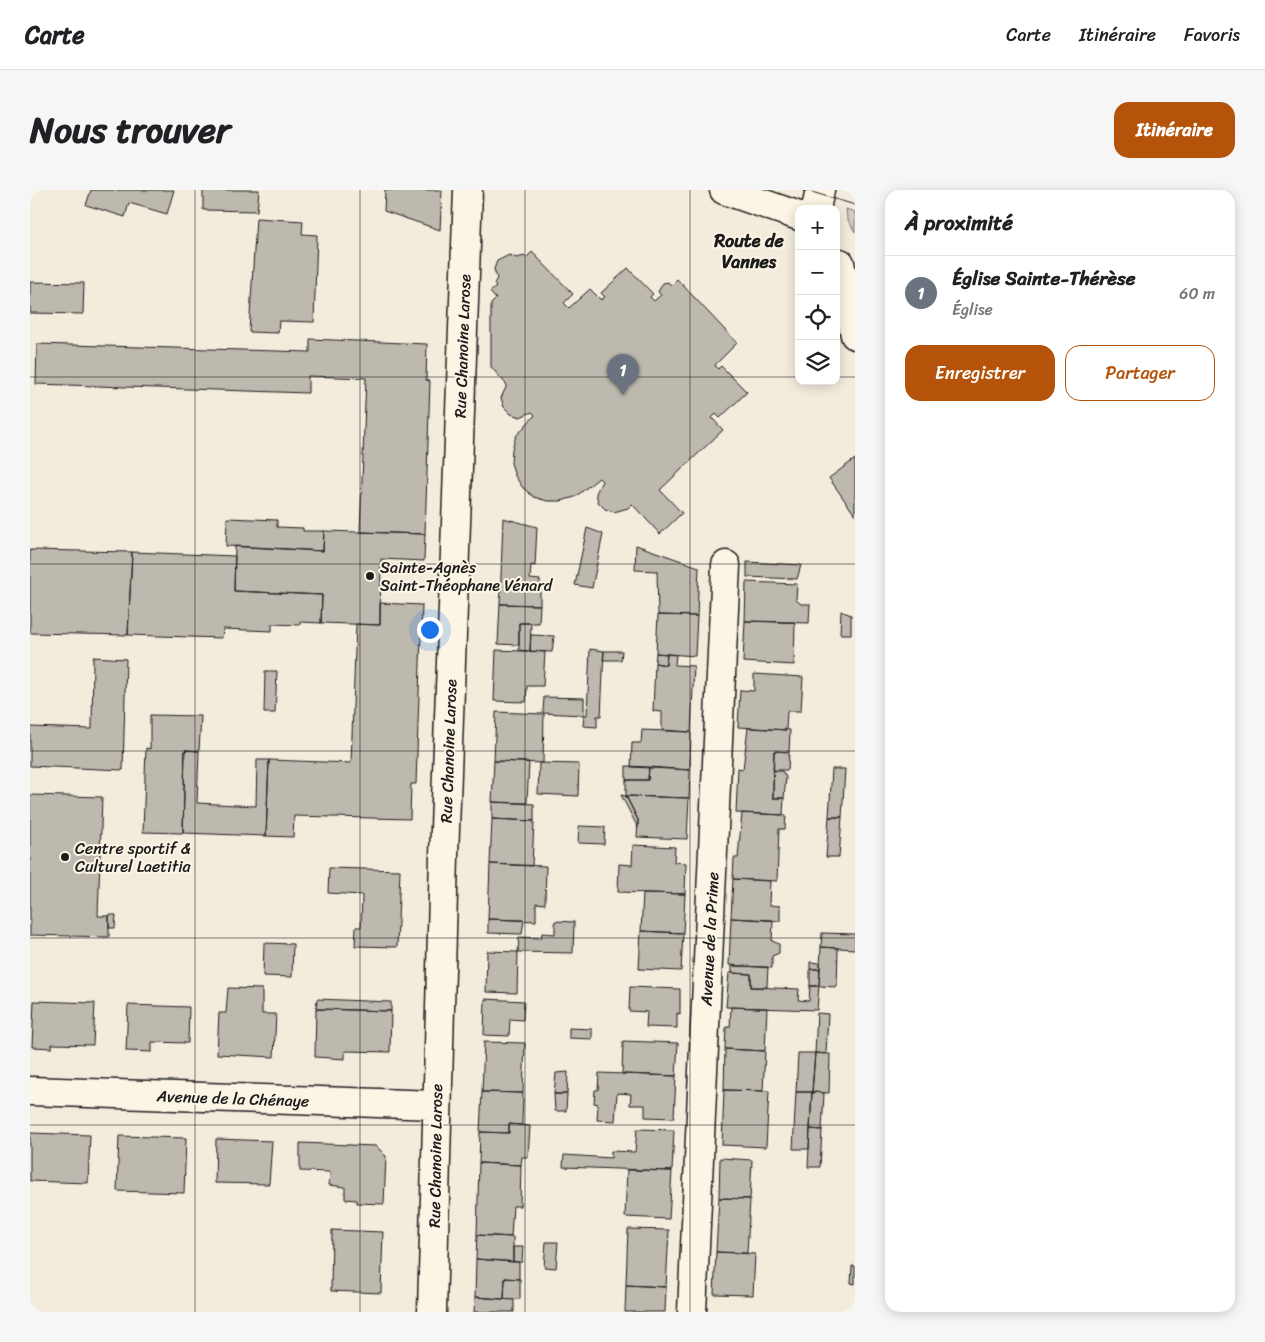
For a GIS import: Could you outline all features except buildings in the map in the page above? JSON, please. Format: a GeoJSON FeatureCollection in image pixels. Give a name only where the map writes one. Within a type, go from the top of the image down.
{"type":"FeatureCollection","features":[{"type":"Feature","properties":{"kind":"street","name":"Rue Chanoine Larose"},"geometry":{"type":"LineString","coordinates":[[432,1312],[436,1105],[468,190]]}},
{"type":"Feature","properties":{"kind":"street"},"geometry":{"type":"LineString","coordinates":[[724,190],[795,215]]}},
{"type":"Feature","properties":{"kind":"street"},"geometry":{"type":"LineString","coordinates":[[817,205],[820,190]]}},
{"type":"Feature","properties":{"kind":"street"},"geometry":{"type":"LineString","coordinates":[[844,265],[855,335]]}},
{"type":"Feature","properties":{"kind":"street","name":"Avenue de la Prime"},"geometry":{"type":"LineString","coordinates":[[692,1312],[726,565]]}},
{"type":"Feature","properties":{"kind":"street","name":"Avenue de la Chénaye"},"geometry":{"type":"LineString","coordinates":[[30,1091],[436,1105]]}},
{"type":"Feature","properties":{"kind":"shaded area"},"geometry":{"type":"Polygon","coordinates":[[[846,209],[855,212],[855,232],[847,218],[846,209]]]}},
{"type":"Feature","properties":{"kind":"tram line"},"geometry":{"type":"LineString","coordinates":[[805,190],[855,205]]}},
{"type":"Feature","properties":{"kind":"place","name":"Église Sainte-Thérèse"},"geometry":{"type":"Point","coordinates":[623,395]}},
{"type":"Feature","properties":{"kind":"place","name":"Sainte-Agnès Saint-Théophane Vénard"},"geometry":{"type":"Point","coordinates":[370,576]}},
{"type":"Feature","properties":{"kind":"place","name":"Centre sportif & Culturel Laetitia"},"geometry":{"type":"Point","coordinates":[65,857]}},
{"type":"Feature","properties":{"kind":"district","name":"Route de Vannes"},"geometry":{"type":"Point","coordinates":[749,251]}}]}
